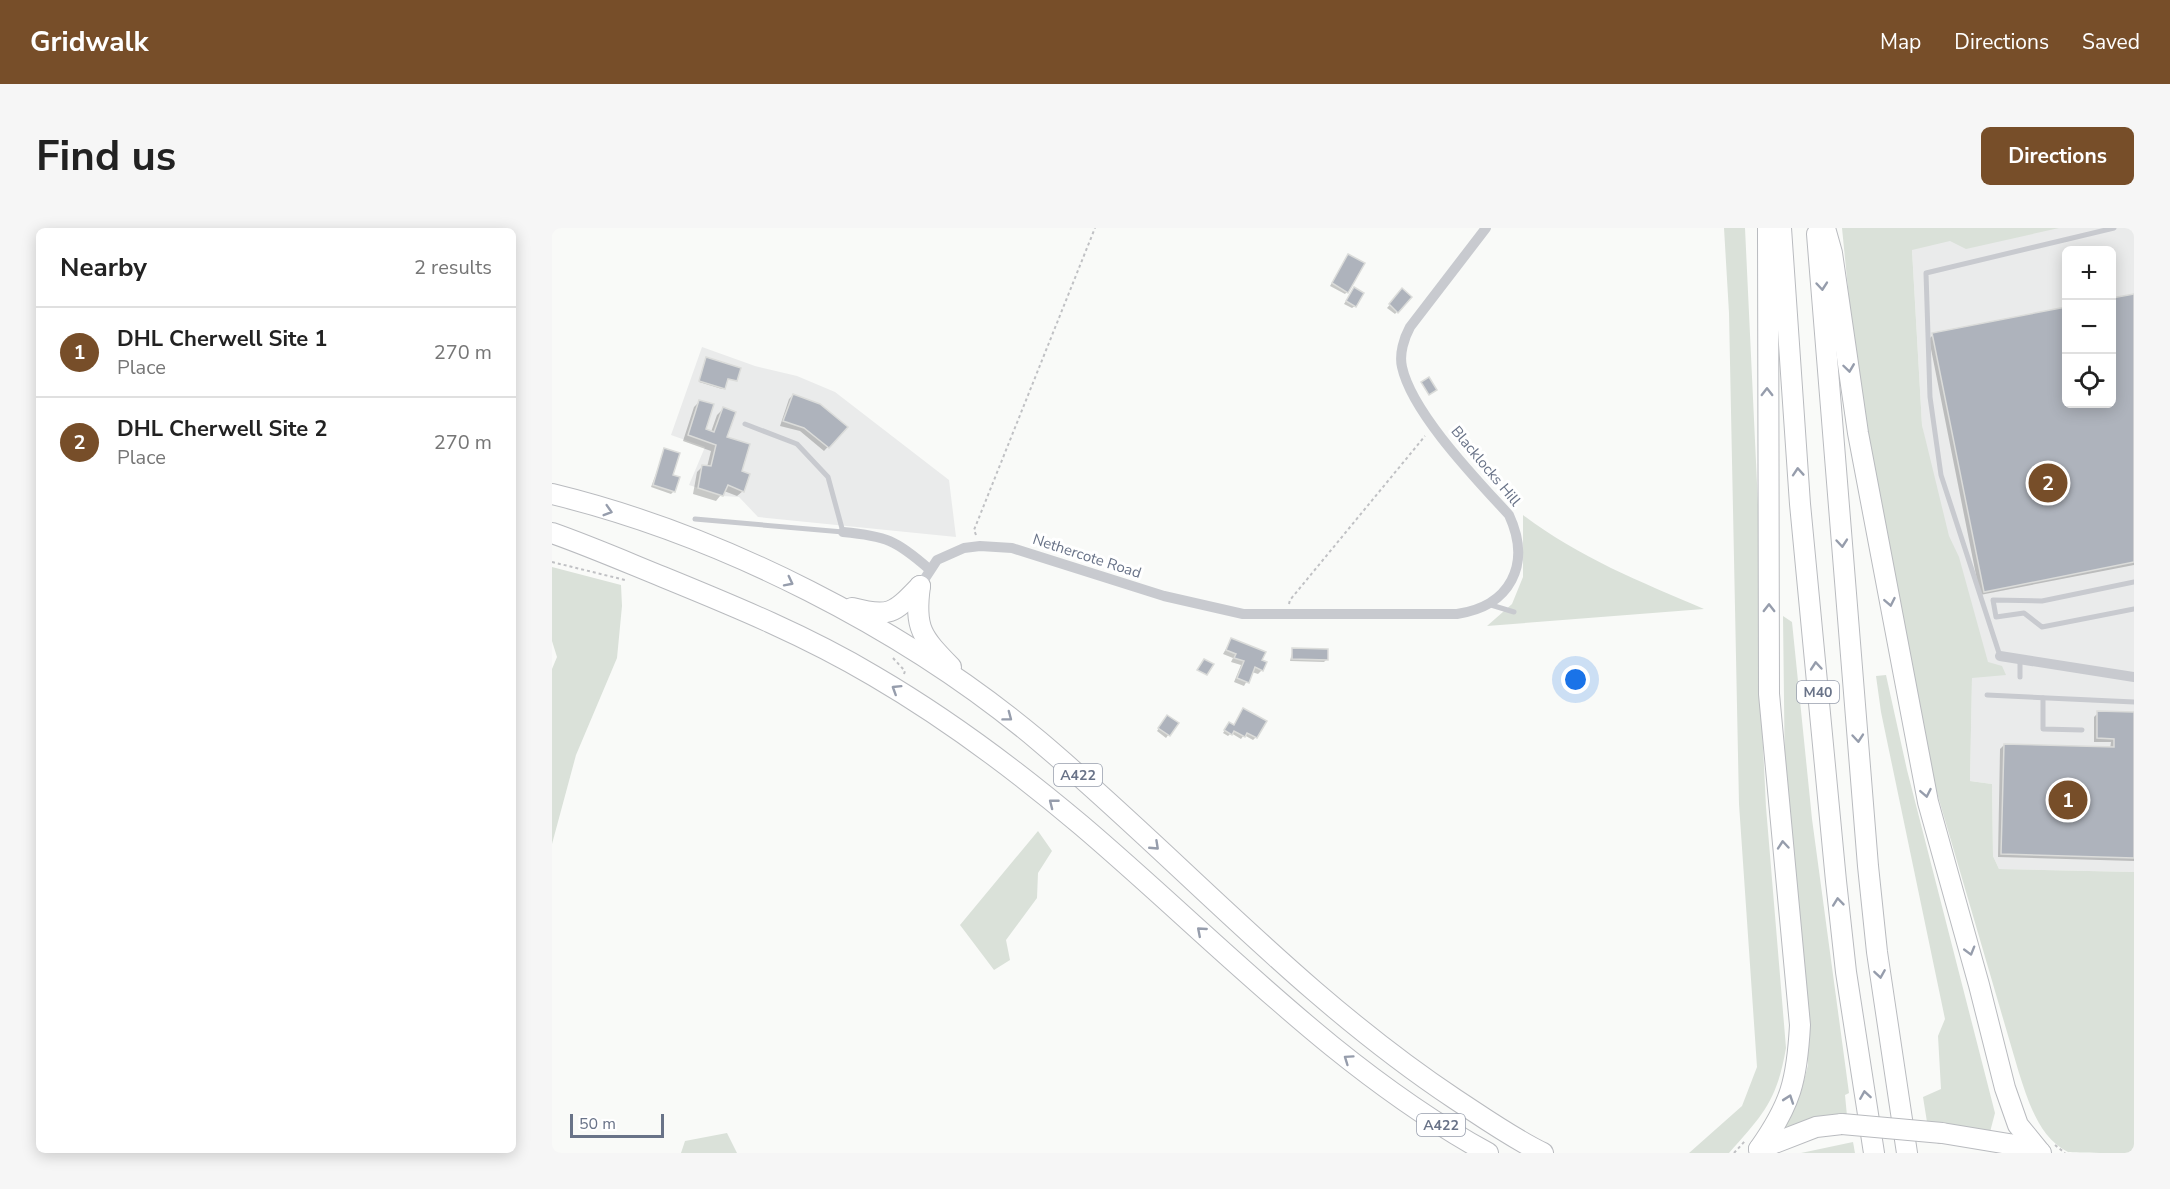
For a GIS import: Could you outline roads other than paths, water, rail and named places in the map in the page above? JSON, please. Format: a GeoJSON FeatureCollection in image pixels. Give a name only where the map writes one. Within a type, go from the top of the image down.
{"type":"FeatureCollection","features":[{"type":"Feature","properties":{"kind":"highway"},"geometry":{"type":"LineString","coordinates":[[1757,1151],[1786,1108],[1798,1071],[1800,1025],[1769,694],[1768,228]]}},
{"type":"Feature","properties":{"kind":"highway","name":"M40"},"geometry":{"type":"LineString","coordinates":[[1781,228],[1800,504],[1836,881],[1846,972],[1874,1153]]}},
{"type":"Feature","properties":{"kind":"highway","name":"M40"},"geometry":{"type":"LineString","coordinates":[[1817,228],[1868,866],[1877,952],[1907,1153]]}},
{"type":"Feature","properties":{"kind":"highway"},"geometry":{"type":"LineString","coordinates":[[1825,228],[1833,253],[1858,433],[1928,802],[1985,1006],[2005,1088],[2018,1125],[2041,1153]]}},
{"type":"Feature","properties":{"kind":"highway","name":"A422"},"geometry":{"type":"LineString","coordinates":[[552,494],[653,525],[765,570],[830,602],[902,644],[980,696],[1055,754],[1293,975],[1362,1033],[1430,1083],[1543,1153]]}},
{"type":"Feature","properties":{"kind":"highway","name":"A422"},"geometry":{"type":"LineString","coordinates":[[552,533],[740,608],[872,675],[1006,767],[1080,824],[1336,1051],[1456,1136],[1488,1153]]}},
{"type":"Feature","properties":{"kind":"highway"},"geometry":{"type":"LineString","coordinates":[[552,547],[740,608]]}},
{"type":"Feature","properties":{"kind":"highway"},"geometry":{"type":"LineString","coordinates":[[830,602],[876,615],[891,613],[924,577]]}},
{"type":"Feature","properties":{"kind":"highway"},"geometry":{"type":"LineString","coordinates":[[924,577],[916,612],[922,632],[931,646],[980,696]]}},
{"type":"Feature","properties":{"kind":"highway"},"geometry":{"type":"LineString","coordinates":[[1757,1151],[1815,1127],[1842,1124],[1942,1133],[2041,1153]]}},
{"type":"Feature","properties":{"kind":"street","name":"Blacklocks Hill"},"geometry":{"type":"LineString","coordinates":[[1486,228],[1431,297],[1405,336],[1401,365],[1408,385],[1435,428],[1509,515],[1516,532],[1516,569],[1503,592],[1491,605]]}},
{"type":"Feature","properties":{"kind":"street"},"geometry":{"type":"LineString","coordinates":[[843,532],[888,538],[906,550],[924,577]]}},
{"type":"Feature","properties":{"kind":"street","name":"Nethercote Road"},"geometry":{"type":"LineString","coordinates":[[924,577],[937,560],[980,546],[1012,548],[1164,596],[1242,614],[1457,614],[1491,605]]}},
{"type":"Feature","properties":{"kind":"street"},"geometry":{"type":"LineString","coordinates":[[2000,656],[2134,677]]}},
{"type":"Feature","properties":{"kind":"lane"},"geometry":{"type":"LineString","coordinates":[[2000,656],[1941,475],[1930,397],[1926,273],[2114,228]]}},
{"type":"Feature","properties":{"kind":"lane"},"geometry":{"type":"LineString","coordinates":[[695,519],[843,532],[828,477],[797,444],[745,424]]}},
{"type":"Feature","properties":{"kind":"lane"},"geometry":{"type":"LineString","coordinates":[[2134,582],[2042,601],[1993,600],[1996,617],[2024,613],[2042,627],[2134,609]]}},
{"type":"Feature","properties":{"kind":"lane"},"geometry":{"type":"LineString","coordinates":[[1491,605],[1514,612]]}},
{"type":"Feature","properties":{"kind":"lane"},"geometry":{"type":"LineString","coordinates":[[2020,659],[2020,677]]}},
{"type":"Feature","properties":{"kind":"lane"},"geometry":{"type":"LineString","coordinates":[[1987,695],[2134,702]]}},
{"type":"Feature","properties":{"kind":"lane"},"geometry":{"type":"LineString","coordinates":[[2043,698],[2043,729],[2082,730]]}},
{"type":"Feature","properties":{"kind":"place","name":"DHL Cherwell Site 2"},"geometry":{"type":"Point","coordinates":[2048,483]}},
{"type":"Feature","properties":{"kind":"place","name":"DHL Cherwell Site 1"},"geometry":{"type":"Point","coordinates":[2068,800]}}]}
